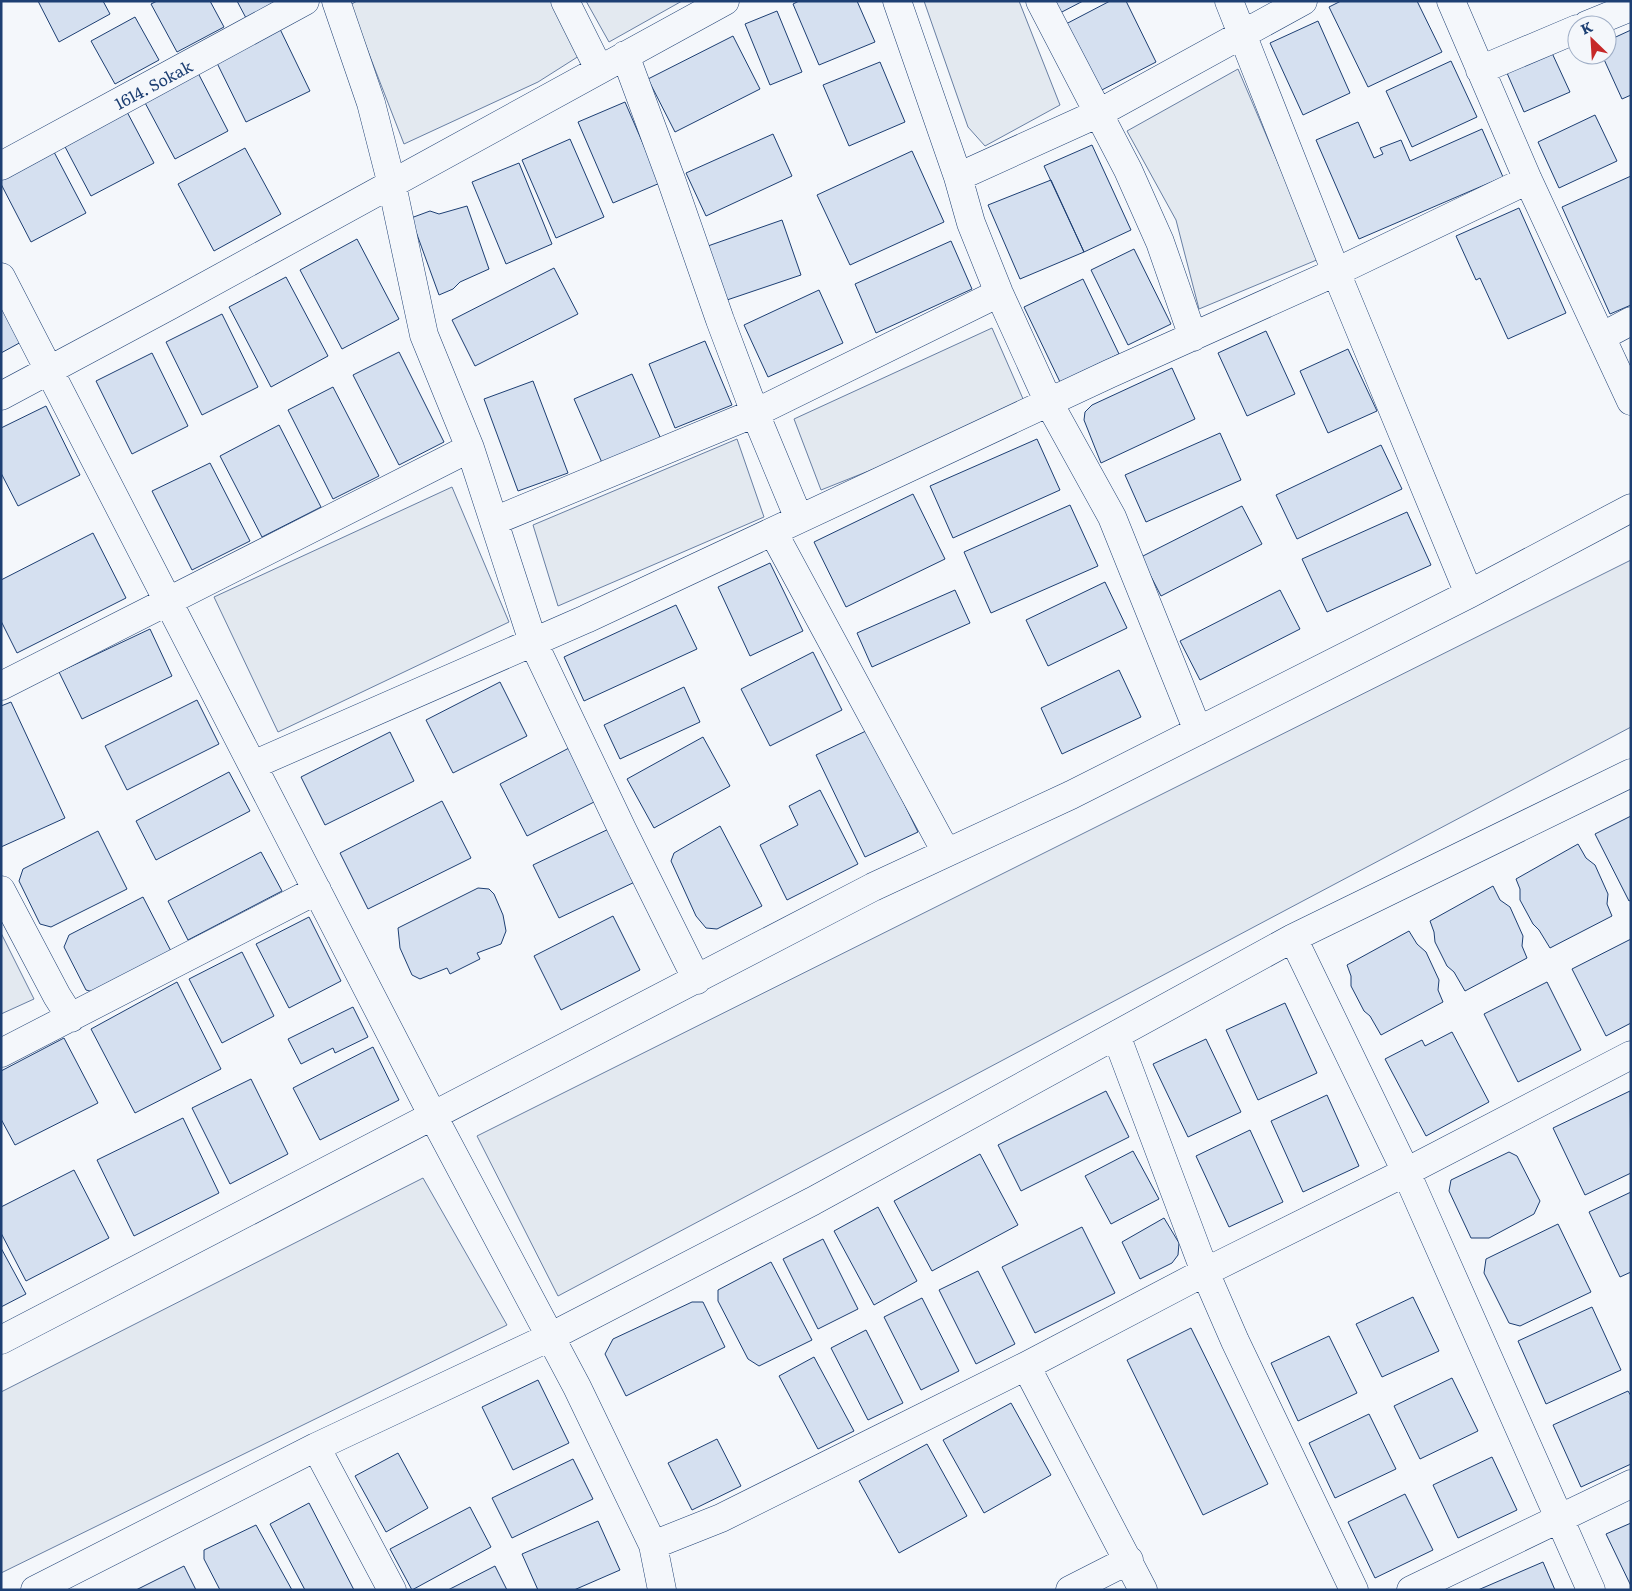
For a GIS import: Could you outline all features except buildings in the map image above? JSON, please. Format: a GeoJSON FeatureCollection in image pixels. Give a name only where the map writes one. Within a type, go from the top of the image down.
{"type":"FeatureCollection","features":[{"type":"Feature","properties":{"kind":"street","name":"1614. Sokak"},"geometry":{"type":"LineString","coordinates":[[1,166],[306,1]]}},
{"type":"Feature","properties":{"kind":"street"},"geometry":{"type":"LineString","coordinates":[[336,1],[371,103],[392,185],[424,335],[470,448],[533,642],[622,829],[697,980]]}},
{"type":"Feature","properties":{"kind":"street"},"geometry":{"type":"LineString","coordinates":[[565,1],[599,69]]}},
{"type":"Feature","properties":{"kind":"street"},"geometry":{"type":"LineString","coordinates":[[1,396],[392,185],[724,1]]}},
{"type":"Feature","properties":{"kind":"street"},"geometry":{"type":"LineString","coordinates":[[897,1],[958,177],[971,224],[1049,403],[1112,517],[1198,731]]}},
{"type":"Feature","properties":{"kind":"street"},"geometry":{"type":"LineString","coordinates":[[1040,1],[1128,170],[1160,242],[1193,337]]}},
{"type":"Feature","properties":{"kind":"street"},"geometry":{"type":"LineString","coordinates":[[1229,1],[1336,272],[1468,594]]}},
{"type":"Feature","properties":{"kind":"street"},"geometry":{"type":"LineString","coordinates":[[958,177],[1099,113],[1303,1]]}},
{"type":"Feature","properties":{"kind":"street"},"geometry":{"type":"LineString","coordinates":[[1451,1],[1528,180],[1631,401]]}},
{"type":"Feature","properties":{"kind":"street"},"geometry":{"type":"LineString","coordinates":[[1611,15],[1631,7]]}},
{"type":"Feature","properties":{"kind":"street"},"geometry":{"type":"LineString","coordinates":[[1480,70],[1567,33]]}},
{"type":"Feature","properties":{"kind":"street"},"geometry":{"type":"LineString","coordinates":[[625,55],[720,320],[800,519]]}},
{"type":"Feature","properties":{"kind":"street"},"geometry":{"type":"LineString","coordinates":[[253,766],[533,642],[774,532],[1049,403],[1336,272],[1528,180]]}},
{"type":"Feature","properties":{"kind":"street"},"geometry":{"type":"LineString","coordinates":[[1,277],[433,1116],[577,1387],[653,1545],[662,1590]]}},
{"type":"Feature","properties":{"kind":"street"},"geometry":{"type":"LineString","coordinates":[[494,521],[756,413],[1000,293]]}},
{"type":"Feature","properties":{"kind":"street"},"geometry":{"type":"LineString","coordinates":[[1601,337],[1631,321]]}},
{"type":"Feature","properties":{"kind":"street"},"geometry":{"type":"LineString","coordinates":[[1,686],[470,448]]}},
{"type":"Feature","properties":{"kind":"street"},"geometry":{"type":"LineString","coordinates":[[1,1340],[873,887],[1071,795],[1468,594],[1631,508]]}},
{"type":"Feature","properties":{"kind":"street"},"geometry":{"type":"LineString","coordinates":[[774,532],[946,852]]}},
{"type":"Feature","properties":{"kind":"street"},"geometry":{"type":"LineString","coordinates":[[36,1590],[316,1447],[550,1337],[813,1201],[1293,938],[1631,773]]}},
{"type":"Feature","properties":{"kind":"street"},"geometry":{"type":"LineString","coordinates":[[1,890],[57,996],[71,1018]]}},
{"type":"Feature","properties":{"kind":"street"},"geometry":{"type":"LineString","coordinates":[[1,1053],[317,890]]}},
{"type":"Feature","properties":{"kind":"street"},"geometry":{"type":"LineString","coordinates":[[1293,938],[1406,1172],[1592,1590]]}},
{"type":"Feature","properties":{"kind":"street"},"geometry":{"type":"LineString","coordinates":[[1116,1035],[1205,1272],[1235,1341],[1354,1590]]}},
{"type":"Feature","properties":{"kind":"street"},"geometry":{"type":"LineString","coordinates":[[653,1545],[720,1518],[1026,1366],[1205,1272],[1406,1172],[1631,1055]]}},
{"type":"Feature","properties":{"kind":"street"},"geometry":{"type":"LineString","coordinates":[[1026,1366],[1143,1590]]}},
{"type":"Feature","properties":{"kind":"street"},"geometry":{"type":"LineString","coordinates":[[316,1447],[392,1590]]}},
{"type":"Feature","properties":{"kind":"street"},"geometry":{"type":"LineString","coordinates":[[1411,1590],[1631,1484]]}},
{"type":"Feature","properties":{"kind":"street"},"geometry":{"type":"LineString","coordinates":[[1070,1590],[1129,1560]]}},
{"type":"Feature","properties":{"kind":"shaded area"},"geometry":{"type":"Polygon","coordinates":[[[357,1],[553,1],[579,56],[538,82],[404,144],[350,5],[357,1]]]}},
{"type":"Feature","properties":{"kind":"shaded area"},"geometry":{"type":"Polygon","coordinates":[[[586,1],[682,1],[609,42],[586,1]]]}},
{"type":"Feature","properties":{"kind":"shaded area"},"geometry":{"type":"Polygon","coordinates":[[[924,1],[1019,1],[1060,105],[985,146],[968,127],[924,1]]]}},
{"type":"Feature","properties":{"kind":"shaded area"},"geometry":{"type":"Polygon","coordinates":[[[1238,69],[1319,259],[1199,309],[1176,220],[1127,131],[1238,69]]]}},
{"type":"Feature","properties":{"kind":"shaded area"},"geometry":{"type":"Polygon","coordinates":[[[992,328],[1027,408],[821,490],[794,419],[992,328]]]}},
{"type":"Feature","properties":{"kind":"shaded area"},"geometry":{"type":"Polygon","coordinates":[[[737,439],[764,517],[558,606],[533,525],[737,439]]]}},
{"type":"Feature","properties":{"kind":"shaded area"},"geometry":{"type":"Polygon","coordinates":[[[452,487],[509,622],[278,732],[214,597],[452,487]]]}},
{"type":"Feature","properties":{"kind":"shaded area"},"geometry":{"type":"Polygon","coordinates":[[[1631,560],[1631,727],[558,1296],[477,1136],[1631,560]]]}},
{"type":"Feature","properties":{"kind":"shaded area"},"geometry":{"type":"Polygon","coordinates":[[[1,933],[34,999],[1,1014],[1,933]]]}},
{"type":"Feature","properties":{"kind":"shaded area"},"geometry":{"type":"Polygon","coordinates":[[[423,1178],[507,1325],[1,1573],[1,1392],[423,1178]]]}}]}
